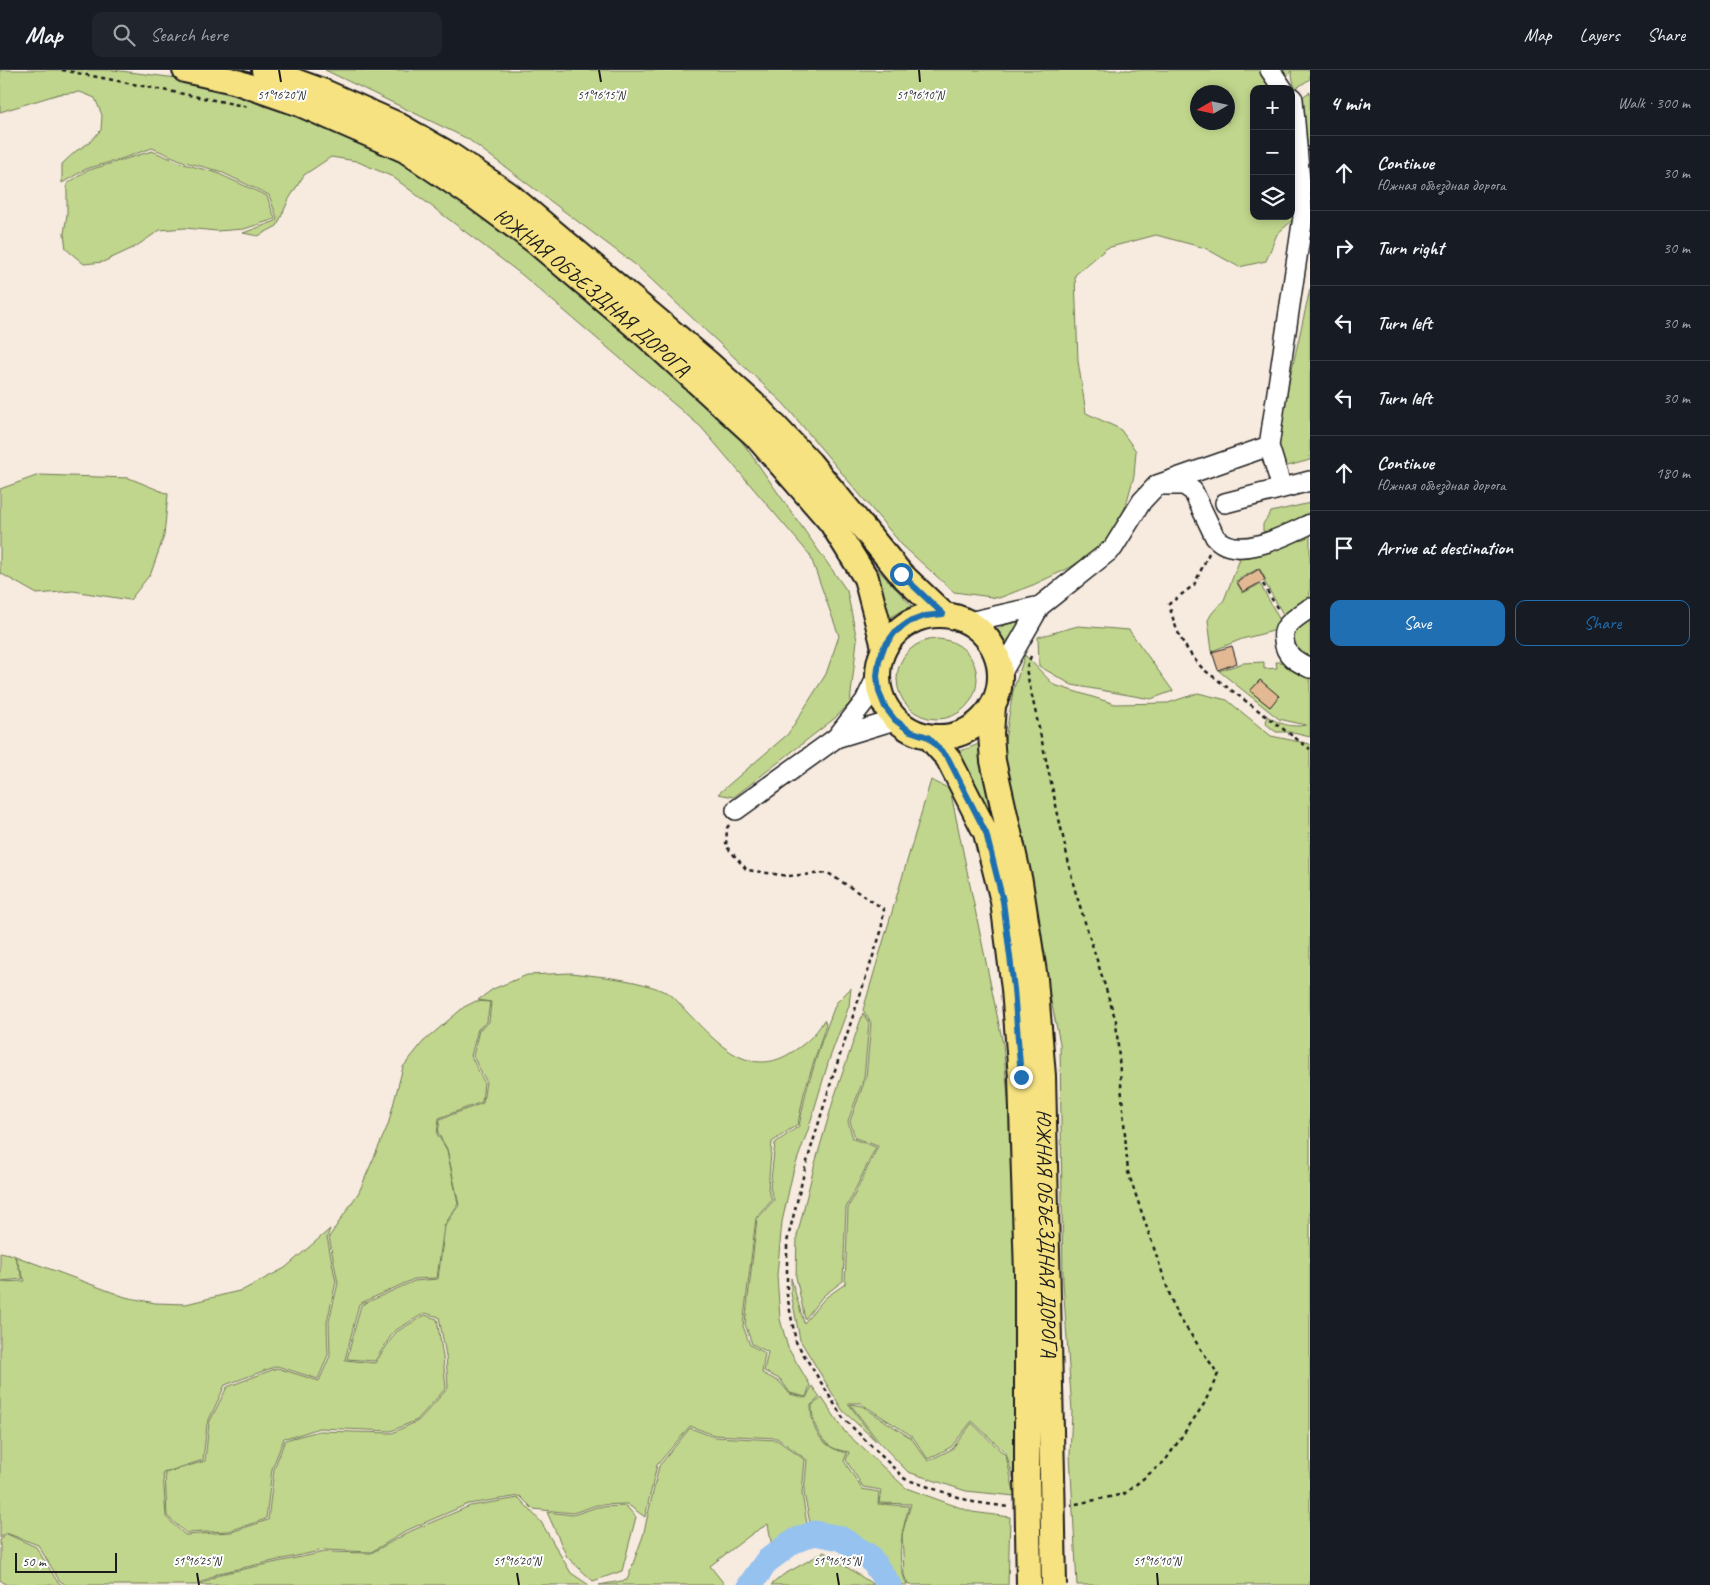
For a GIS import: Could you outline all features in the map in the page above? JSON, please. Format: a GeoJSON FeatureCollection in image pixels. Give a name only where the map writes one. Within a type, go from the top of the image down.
{"type":"FeatureCollection","features":[{"type":"Feature","properties":{"kind":"main road","name":"ЮЖНАЯ ОБЪЕЗДНАЯ ДОРОГА"},"geometry":{"type":"LineString","coordinates":[[185,70],[234,80],[292,101],[406,150],[535,241],[638,329],[756,436],[825,515],[866,578],[884,647]]}},
{"type":"Feature","properties":{"kind":"main road","name":"ЮЖНАЯ ОБЪЕЗДНАЯ ДОРОГА"},"geometry":{"type":"LineString","coordinates":[[264,70],[322,91],[396,124],[450,155],[508,194],[707,362],[759,409],[810,463],[901,574],[943,614]]}},
{"type":"Feature","properties":{"kind":"main road"},"geometry":{"type":"LineString","coordinates":[[943,614],[969,622],[982,631],[992,644],[998,658],[1001,674],[993,706],[981,721],[966,732],[948,738],[928,737],[910,731],[895,720],[885,707],[879,692],[877,676],[879,661],[884,647],[895,632],[909,622],[925,616],[943,614]]}},
{"type":"Feature","properties":{"kind":"main road","name":"ЮЖНАЯ ОБЪЕЗДНАЯ ДОРОГА"},"geometry":{"type":"LineString","coordinates":[[993,706],[991,734],[994,761],[1020,882],[1036,998],[1043,1076],[1054,1585]]}},
{"type":"Feature","properties":{"kind":"main road","name":"ЮЖНАЯ ОБЪЕЗДНАЯ ДОРОГА"},"geometry":{"type":"LineString","coordinates":[[928,737],[948,758],[986,833],[1003,901],[1014,989],[1021,1077],[1027,1275],[1026,1369],[1029,1585]]}},
{"type":"Feature","properties":{"kind":"main road"},"geometry":{"type":"LineString","coordinates":[[1026,1369],[1050,1370]]}},
{"type":"Feature","properties":{"kind":"lane"},"geometry":{"type":"LineString","coordinates":[[1270,70],[1280,85]]}},
{"type":"Feature","properties":{"kind":"lane"},"geometry":{"type":"LineString","coordinates":[[1282,488],[1269,446],[1303,217],[1294,130]]}},
{"type":"Feature","properties":{"kind":"lane"},"geometry":{"type":"LineString","coordinates":[[1001,674],[1040,606],[1113,548],[1142,501],[1157,485],[1269,446]]}},
{"type":"Feature","properties":{"kind":"lane"},"geometry":{"type":"LineString","coordinates":[[1225,503],[1310,481]]}},
{"type":"Feature","properties":{"kind":"lane"},"geometry":{"type":"LineString","coordinates":[[1157,485],[1184,485],[1194,491],[1215,538],[1227,545],[1247,548],[1277,540],[1310,524]]}},
{"type":"Feature","properties":{"kind":"lane"},"geometry":{"type":"LineString","coordinates":[[969,622],[1040,606]]}},
{"type":"Feature","properties":{"kind":"lane"},"geometry":{"type":"LineString","coordinates":[[1310,608],[1287,626],[1284,637],[1286,650],[1290,656],[1310,668]]}},
{"type":"Feature","properties":{"kind":"lane"},"geometry":{"type":"LineString","coordinates":[[736,810],[836,738],[864,701],[877,676]]}},
{"type":"Feature","properties":{"kind":"lane"},"geometry":{"type":"LineString","coordinates":[[836,738],[895,720]]}},
{"type":"Feature","properties":{"kind":"path"},"geometry":{"type":"LineString","coordinates":[[62,70],[255,108]]}},
{"type":"Feature","properties":{"kind":"path"},"geometry":{"type":"LineString","coordinates":[[1215,538],[1194,585],[1169,604],[1176,630],[1191,655],[1203,669],[1310,749]]}},
{"type":"Feature","properties":{"kind":"path"},"geometry":{"type":"LineString","coordinates":[[1263,584],[1287,626]]}},
{"type":"Feature","properties":{"kind":"path"},"geometry":{"type":"LineString","coordinates":[[1033,651],[1026,669],[1038,727],[1074,887],[1116,1020],[1128,1172],[1176,1313],[1218,1374],[1204,1404],[1165,1461],[1124,1494],[1068,1506]]}},
{"type":"Feature","properties":{"kind":"path"},"geometry":{"type":"LineString","coordinates":[[736,810],[727,828],[726,846],[747,870],[788,876],[828,873],[884,910],[881,932],[832,1079],[806,1165],[788,1242],[787,1295],[796,1342],[842,1418],[905,1479],[973,1502],[1011,1507]]}},
{"type":"Feature","properties":{"kind":"green space"},"geometry":{"type":"Polygon","coordinates":[[[0,70],[113,70],[232,85],[374,141],[505,226],[738,436],[847,591],[857,640],[850,703],[835,718],[734,797],[718,794],[788,734],[826,674],[839,636],[810,555],[701,427],[521,274],[393,177],[356,161],[331,157],[304,175],[289,199],[277,226],[258,236],[243,233],[276,221],[277,218],[269,195],[219,171],[185,162],[152,148],[86,169],[62,183],[62,164],[76,151],[89,143],[101,130],[102,115],[95,98],[80,92],[59,94],[0,112],[0,70]]]}},
{"type":"Feature","properties":{"kind":"green space"},"geometry":{"type":"Polygon","coordinates":[[[325,70],[1310,70],[1310,79],[1295,89],[1291,71],[1279,85],[1250,85],[1250,220],[1293,220],[1277,234],[1266,261],[1239,267],[1205,248],[1156,235],[1107,248],[1075,275],[1078,361],[1086,413],[1120,429],[1136,451],[1134,476],[1125,508],[1111,537],[1096,551],[1069,568],[999,598],[954,592],[902,545],[784,404],[637,266],[468,139],[325,70]]]}},
{"type":"Feature","properties":{"kind":"green space"},"geometry":{"type":"Polygon","coordinates":[[[1310,92],[1310,193],[1297,100],[1310,92]]]}},
{"type":"Feature","properties":{"kind":"green space"},"geometry":{"type":"Polygon","coordinates":[[[152,151],[184,164],[217,173],[267,196],[275,219],[244,229],[217,231],[185,228],[160,230],[135,247],[103,262],[84,264],[66,249],[64,234],[67,214],[67,184],[86,171],[152,151]]]}},
{"type":"Feature","properties":{"kind":"green space"},"geometry":{"type":"Polygon","coordinates":[[[1310,289],[1310,460],[1284,467],[1278,442],[1281,418],[1310,289]]]}},
{"type":"Feature","properties":{"kind":"green space"},"geometry":{"type":"Polygon","coordinates":[[[39,475],[129,478],[168,494],[164,536],[151,573],[130,600],[73,591],[37,594],[0,573],[0,489],[39,475]]]}},
{"type":"Feature","properties":{"kind":"green space"},"geometry":{"type":"Polygon","coordinates":[[[1310,503],[1310,520],[1282,532],[1273,530],[1263,531],[1263,524],[1271,512],[1310,503]]]}},
{"type":"Feature","properties":{"kind":"green space"},"geometry":{"type":"Polygon","coordinates":[[[1310,529],[1310,603],[1287,621],[1264,581],[1266,580],[1259,568],[1236,581],[1243,593],[1260,584],[1282,624],[1273,631],[1242,639],[1212,651],[1208,620],[1224,600],[1240,559],[1220,550],[1310,529]]]}},
{"type":"Feature","properties":{"kind":"green space"},"geometry":{"type":"Polygon","coordinates":[[[862,553],[912,606],[889,618],[862,553]]]}},
{"type":"Feature","properties":{"kind":"green space"},"geometry":{"type":"Polygon","coordinates":[[[1034,611],[1005,643],[995,630],[1034,611]]]}},
{"type":"Feature","properties":{"kind":"green space"},"geometry":{"type":"Polygon","coordinates":[[[1310,612],[1310,665],[1293,650],[1292,630],[1310,612]]]}},
{"type":"Feature","properties":{"kind":"green space"},"geometry":{"type":"Polygon","coordinates":[[[1078,626],[1129,630],[1173,691],[1151,699],[1072,685],[1039,666],[1038,637],[1078,626]]]}},
{"type":"Feature","properties":{"kind":"green space"},"geometry":{"type":"Polygon","coordinates":[[[937,639],[952,642],[965,651],[974,664],[977,679],[974,694],[965,707],[952,716],[937,719],[922,716],[909,707],[900,694],[897,679],[900,664],[909,651],[922,642],[937,639]]]}},
{"type":"Feature","properties":{"kind":"green space"},"geometry":{"type":"Polygon","coordinates":[[[1025,655],[1054,685],[1115,704],[1168,703],[1198,693],[1227,700],[1271,736],[1310,744],[1310,1585],[1077,1585],[1070,1455],[1072,1411],[1063,1282],[1060,1043],[1028,892],[1003,753],[1013,691],[1025,655]]]}},
{"type":"Feature","properties":{"kind":"green space"},"geometry":{"type":"Polygon","coordinates":[[[1264,662],[1264,669],[1277,668],[1276,662],[1286,662],[1310,672],[1310,737],[1289,732],[1276,732],[1266,724],[1267,716],[1285,725],[1306,725],[1279,719],[1219,671],[1243,663],[1264,662]]]}},
{"type":"Feature","properties":{"kind":"green space"},"geometry":{"type":"Polygon","coordinates":[[[979,744],[990,814],[955,753],[979,744]]]}},
{"type":"Feature","properties":{"kind":"green space"},"geometry":{"type":"Polygon","coordinates":[[[931,780],[950,789],[1003,1044],[1013,1151],[1019,1498],[1006,1453],[972,1421],[951,1447],[928,1459],[912,1436],[860,1403],[848,1403],[876,1441],[843,1411],[800,1340],[791,1293],[791,1278],[804,1323],[825,1298],[845,1284],[848,1208],[878,1146],[855,1138],[850,1121],[866,1077],[871,1023],[863,1010],[931,780]]]}},
{"type":"Feature","properties":{"kind":"green space"},"geometry":{"type":"Polygon","coordinates":[[[571,973],[633,982],[668,993],[720,1044],[732,1053],[745,1059],[759,1062],[774,1061],[794,1051],[813,1035],[824,1020],[826,1024],[804,1093],[798,1124],[772,1142],[768,1189],[772,1200],[756,1218],[743,1326],[750,1345],[765,1353],[762,1373],[780,1382],[790,1394],[806,1398],[812,1386],[820,1397],[811,1405],[811,1414],[816,1430],[830,1447],[847,1453],[844,1461],[862,1489],[879,1492],[878,1504],[909,1506],[901,1546],[901,1566],[907,1585],[901,1585],[884,1559],[867,1544],[839,1531],[811,1528],[804,1493],[807,1460],[777,1438],[714,1435],[690,1426],[657,1465],[645,1517],[627,1504],[597,1505],[573,1513],[533,1509],[520,1496],[468,1504],[410,1529],[371,1552],[324,1550],[219,1573],[197,1585],[66,1585],[59,1580],[38,1545],[6,1533],[0,1538],[0,1282],[25,1281],[15,1256],[125,1297],[155,1303],[186,1304],[243,1290],[285,1268],[330,1229],[327,1237],[336,1282],[327,1322],[328,1355],[318,1379],[277,1366],[225,1385],[207,1424],[203,1460],[163,1473],[166,1517],[185,1535],[231,1532],[268,1520],[274,1469],[285,1440],[319,1431],[392,1433],[418,1421],[448,1388],[446,1356],[439,1317],[425,1313],[394,1331],[375,1361],[347,1359],[361,1305],[414,1281],[438,1279],[445,1226],[459,1205],[447,1149],[438,1133],[440,1119],[483,1103],[486,1081],[473,1056],[479,1030],[489,1022],[491,1002],[478,1000],[493,989],[527,975],[571,973]]]}},
{"type":"Feature","properties":{"kind":"green space"},"geometry":{"type":"Polygon","coordinates":[[[851,988],[849,1006],[829,1060],[793,1172],[782,1222],[777,1275],[780,1319],[788,1348],[810,1385],[806,1397],[790,1393],[781,1380],[764,1371],[768,1352],[752,1344],[745,1324],[757,1219],[774,1200],[770,1188],[775,1143],[799,1126],[806,1092],[822,1040],[836,1003],[851,988]]]}},
{"type":"Feature","properties":{"kind":"green space"},"geometry":{"type":"Polygon","coordinates":[[[476,1001],[490,1002],[487,1022],[478,1029],[471,1056],[484,1082],[482,1102],[439,1118],[437,1134],[447,1150],[458,1204],[444,1226],[437,1278],[414,1279],[359,1304],[345,1360],[375,1363],[396,1332],[425,1315],[437,1319],[446,1388],[417,1420],[391,1431],[319,1428],[284,1438],[272,1469],[266,1519],[229,1531],[186,1533],[167,1516],[165,1473],[205,1461],[209,1423],[227,1387],[277,1368],[319,1381],[330,1356],[329,1321],[338,1283],[329,1237],[359,1192],[388,1125],[403,1067],[423,1042],[464,1007],[476,1001]]]}},
{"type":"Feature","properties":{"kind":"green space"},"geometry":{"type":"Polygon","coordinates":[[[863,1013],[869,1023],[864,1078],[848,1121],[853,1139],[876,1147],[846,1208],[843,1281],[823,1296],[805,1319],[796,1277],[797,1236],[834,1098],[863,1013]]]}},
{"type":"Feature","properties":{"kind":"green space"},"geometry":{"type":"Polygon","coordinates":[[[0,1252],[14,1255],[23,1279],[0,1281],[0,1252]]]}},
{"type":"Feature","properties":{"kind":"green space"},"geometry":{"type":"Polygon","coordinates":[[[822,1398],[845,1432],[906,1488],[972,1512],[1010,1517],[1008,1585],[908,1585],[904,1575],[902,1534],[911,1504],[879,1503],[881,1490],[863,1487],[846,1460],[849,1452],[833,1448],[823,1440],[813,1418],[812,1405],[822,1398]]]}},
{"type":"Feature","properties":{"kind":"green space"},"geometry":{"type":"Polygon","coordinates":[[[850,1404],[862,1406],[911,1438],[928,1461],[952,1449],[972,1423],[1006,1456],[1015,1496],[966,1491],[908,1472],[878,1441],[850,1404]]]}},
{"type":"Feature","properties":{"kind":"green space"},"geometry":{"type":"Polygon","coordinates":[[[690,1428],[714,1437],[777,1440],[805,1460],[802,1493],[809,1536],[797,1537],[773,1553],[768,1524],[753,1533],[710,1566],[725,1585],[599,1585],[627,1580],[643,1536],[659,1466],[690,1428]]]}},
{"type":"Feature","properties":{"kind":"green space"},"geometry":{"type":"Polygon","coordinates":[[[519,1498],[541,1522],[571,1573],[589,1585],[200,1585],[220,1574],[325,1552],[371,1553],[411,1531],[470,1506],[519,1498]]]}},
{"type":"Feature","properties":{"kind":"green space"},"geometry":{"type":"Polygon","coordinates":[[[626,1506],[636,1517],[622,1571],[593,1581],[567,1557],[547,1512],[573,1515],[597,1507],[626,1506]]]}},
{"type":"Feature","properties":{"kind":"green space"},"geometry":{"type":"Polygon","coordinates":[[[7,1534],[36,1547],[57,1581],[62,1585],[7,1585],[0,1580],[0,1540],[7,1534]]]}},
{"type":"Feature","properties":{"kind":"green space"},"geometry":{"type":"Polygon","coordinates":[[[824,1552],[874,1585],[771,1585],[783,1575],[824,1552]]]}},
{"type":"Feature","properties":{"kind":"building"},"geometry":{"type":"Polygon","coordinates":[[[1259,569],[1265,580],[1243,592],[1237,582],[1259,569]]]}},
{"type":"Feature","properties":{"kind":"building"},"geometry":{"type":"Polygon","coordinates":[[[1232,646],[1237,663],[1218,670],[1212,652],[1232,646]]]}},
{"type":"Feature","properties":{"kind":"building"},"geometry":{"type":"Polygon","coordinates":[[[1260,680],[1279,696],[1270,707],[1250,691],[1260,680]]]}},
{"type":"Feature","properties":{"kind":"waterway"},"geometry":{"type":"LineString","coordinates":[[750,1585],[767,1561],[792,1542],[814,1533],[840,1538],[869,1556],[889,1585]]}},
{"type":"Feature","properties":{"kind":"route"},"geometry":{"type":"LineString","coordinates":[[901,574],[943,614],[925,616],[909,622],[895,632],[884,647],[879,661],[877,676],[879,692],[885,707],[895,720],[910,731],[928,737],[948,758],[986,833],[1003,901],[1014,989],[1021,1077]]}}]}
